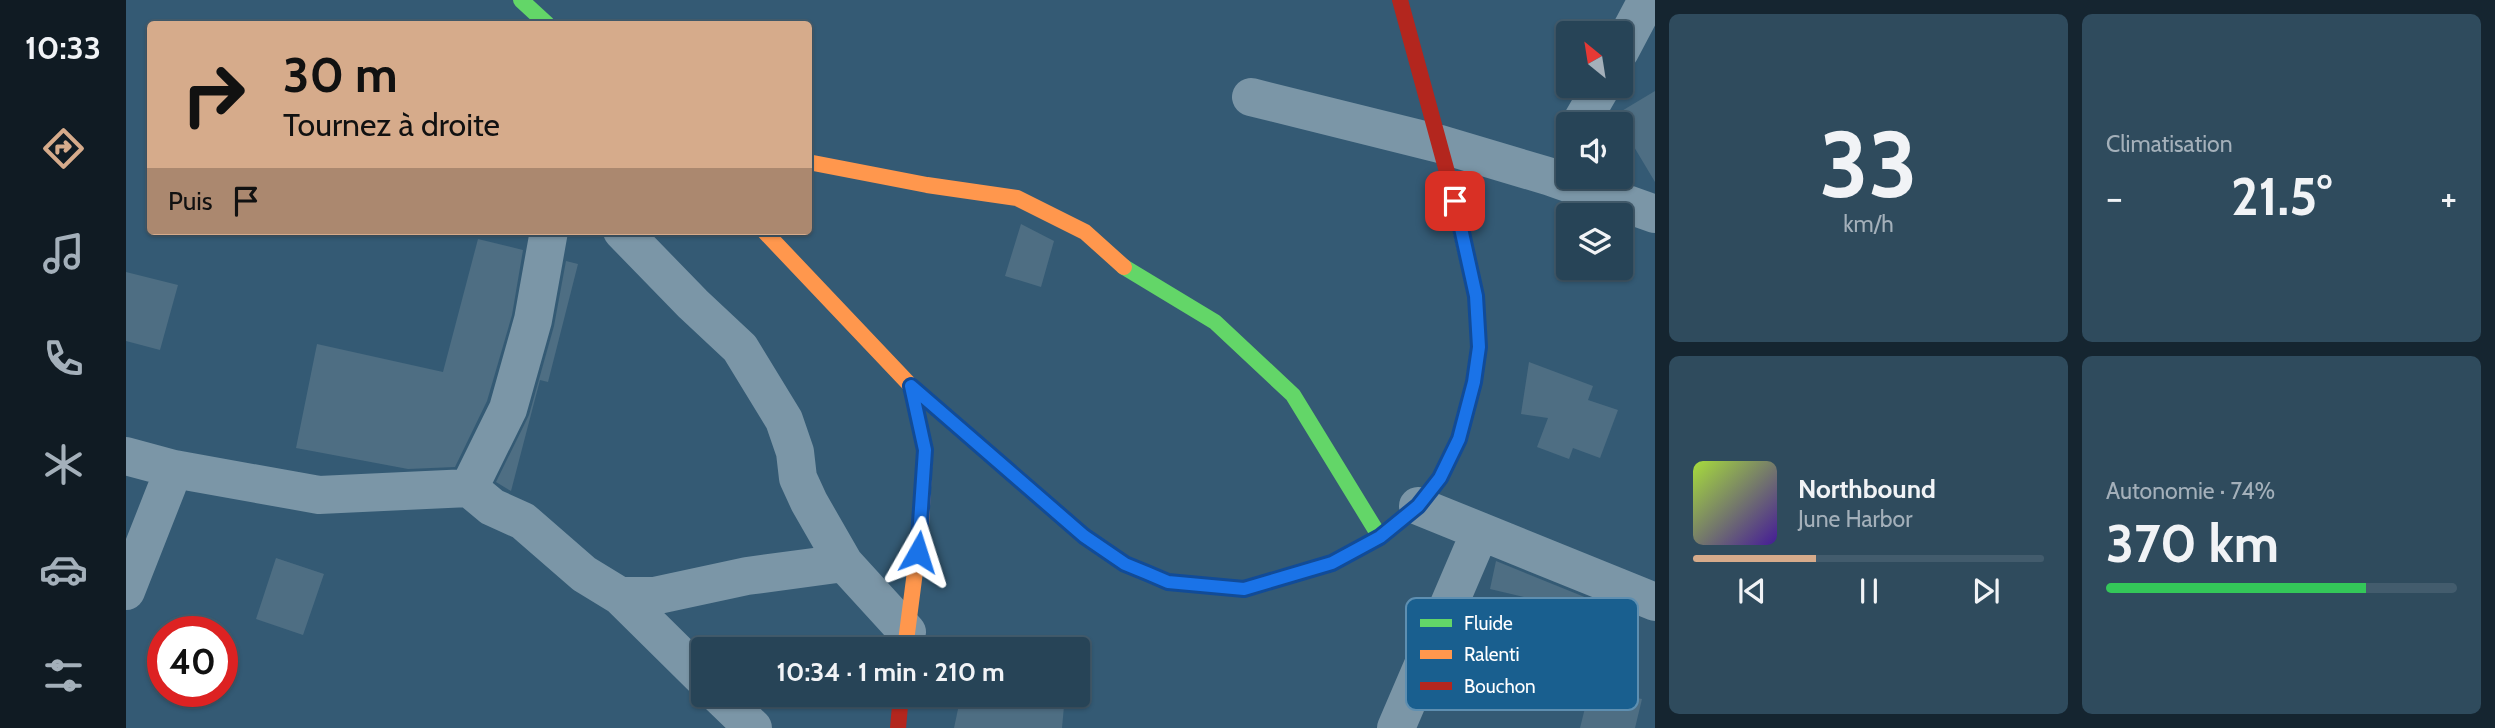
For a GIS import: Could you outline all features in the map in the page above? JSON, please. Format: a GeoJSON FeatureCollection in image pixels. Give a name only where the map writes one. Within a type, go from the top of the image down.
{"type":"FeatureCollection","features":[{"type":"Feature","properties":{"kind":"street"},"geometry":{"type":"LineString","coordinates":[[521,0],[544,21]]}},
{"type":"Feature","properties":{"kind":"street"},"geometry":{"type":"LineString","coordinates":[[768,235],[911,386],[1084,536],[1125,564],[1168,582],[1244,589],[1332,563],[1380,537],[1418,506],[1440,478],[1459,439],[1474,382],[1479,347],[1476,296],[1455,201],[1400,0]]}},
{"type":"Feature","properties":{"kind":"street"},"geometry":{"type":"LineString","coordinates":[[1633,26],[1647,0]]}},
{"type":"Feature","properties":{"kind":"street"},"geometry":{"type":"LineString","coordinates":[[1251,97],[1440,144],[1556,162]]}},
{"type":"Feature","properties":{"kind":"street"},"geometry":{"type":"LineString","coordinates":[[812,163],[927,185],[1017,198],[1085,232],[1119,264],[1215,322],[1293,395],[1380,537]]}},
{"type":"Feature","properties":{"kind":"street"},"geometry":{"type":"LineString","coordinates":[[1609,189],[1655,214]]}},
{"type":"Feature","properties":{"kind":"street"},"geometry":{"type":"LineString","coordinates":[[469,488],[508,409],[533,320],[549,235]]}},
{"type":"Feature","properties":{"kind":"street"},"geometry":{"type":"LineString","coordinates":[[626,235],[740,348],[785,420],[795,452],[798,478],[809,502],[844,563],[904,637]]}},
{"type":"Feature","properties":{"kind":"street"},"geometry":{"type":"LineString","coordinates":[[906,637],[921,525],[925,450],[911,386]]}},
{"type":"Feature","properties":{"kind":"street"},"geometry":{"type":"LineString","coordinates":[[126,456],[174,469],[319,495],[469,488],[492,507],[523,521],[584,574],[620,596],[691,666]]}},
{"type":"Feature","properties":{"kind":"street"},"geometry":{"type":"LineString","coordinates":[[126,591],[174,469]]}},
{"type":"Feature","properties":{"kind":"street"},"geometry":{"type":"LineString","coordinates":[[1418,506],[1655,602]]}},
{"type":"Feature","properties":{"kind":"street"},"geometry":{"type":"LineString","coordinates":[[1452,598],[1480,532]]}},
{"type":"Feature","properties":{"kind":"street"},"geometry":{"type":"LineString","coordinates":[[620,596],[654,596],[747,576],[844,563]]}},
{"type":"Feature","properties":{"kind":"street"},"geometry":{"type":"LineString","coordinates":[[1396,728],[1406,705]]}},
{"type":"Feature","properties":{"kind":"street"},"geometry":{"type":"LineString","coordinates":[[731,707],[753,728]]}},
{"type":"Feature","properties":{"kind":"street"},"geometry":{"type":"LineString","coordinates":[[898,728],[900,707]]}},
{"type":"Feature","properties":{"kind":"building"},"geometry":{"type":"Polygon","coordinates":[[[1655,91],[1655,182],[1633,145],[1633,112],[1620,112],[1655,91]]]}},
{"type":"Feature","properties":{"kind":"building"},"geometry":{"type":"Polygon","coordinates":[[[1021,224],[1054,241],[1041,287],[1005,276],[1021,224]]]}},
{"type":"Feature","properties":{"kind":"building"},"geometry":{"type":"Polygon","coordinates":[[[478,239],[523,250],[512,315],[487,401],[455,467],[408,469],[296,448],[317,344],[443,372],[478,239]]]}},
{"type":"Feature","properties":{"kind":"building"},"geometry":{"type":"Polygon","coordinates":[[[566,261],[578,264],[548,382],[540,380],[511,491],[496,482],[529,415],[554,326],[566,261]]]}},
{"type":"Feature","properties":{"kind":"building"},"geometry":{"type":"Polygon","coordinates":[[[126,272],[178,285],[160,350],[126,341],[126,272]]]}},
{"type":"Feature","properties":{"kind":"building"},"geometry":{"type":"Polygon","coordinates":[[[1529,362],[1593,386],[1588,400],[1618,410],[1600,458],[1573,448],[1569,459],[1537,447],[1548,418],[1521,414],[1529,362]]]}},
{"type":"Feature","properties":{"kind":"building"},"geometry":{"type":"Polygon","coordinates":[[[276,558],[324,574],[303,635],[256,619],[276,558]]]}},
{"type":"Feature","properties":{"kind":"building"},"geometry":{"type":"Polygon","coordinates":[[[1496,561],[1587,598],[1528,598],[1490,589],[1496,561]]]}},
{"type":"Feature","properties":{"kind":"building"},"geometry":{"type":"Polygon","coordinates":[[[1638,698],[1642,699],[1635,728],[1580,728],[1584,710],[1638,710],[1638,698]]]}},
{"type":"Feature","properties":{"kind":"building"},"geometry":{"type":"Polygon","coordinates":[[[958,707],[1064,707],[1062,728],[954,728],[958,707]]]}},
{"type":"Feature","properties":{"kind":"traffic: fast"},"geometry":{"type":"LineString","coordinates":[[521,0],[544,21]]}},
{"type":"Feature","properties":{"kind":"traffic: fast"},"geometry":{"type":"LineString","coordinates":[[1270,581],[1332,563],[1380,537],[1418,506],[1440,478],[1459,439],[1474,382],[1479,347],[1476,296],[1450,183]]}},
{"type":"Feature","properties":{"kind":"traffic: fast"},"geometry":{"type":"LineString","coordinates":[[1124,267],[1215,322],[1293,395],[1380,537]]}},
{"type":"Feature","properties":{"kind":"traffic: slow"},"geometry":{"type":"LineString","coordinates":[[812,163],[927,185],[1017,198],[1085,232],[1124,267]]}},
{"type":"Feature","properties":{"kind":"traffic: slow"},"geometry":{"type":"LineString","coordinates":[[768,235],[911,386],[925,450],[921,525],[907,637]]}},
{"type":"Feature","properties":{"kind":"traffic: jam"},"geometry":{"type":"LineString","coordinates":[[1400,0],[1450,183]]}},
{"type":"Feature","properties":{"kind":"traffic: jam"},"geometry":{"type":"LineString","coordinates":[[911,386],[1084,536],[1125,564],[1168,582],[1244,589],[1270,581]]}},
{"type":"Feature","properties":{"kind":"traffic: jam"},"geometry":{"type":"LineString","coordinates":[[898,728],[900,707]]}},
{"type":"Feature","properties":{"kind":"route"},"geometry":{"type":"LineString","coordinates":[[918,552],[925,450],[911,386],[1084,536],[1125,564],[1168,582],[1244,589],[1332,563],[1380,537],[1418,506],[1440,478],[1459,439],[1474,382],[1479,347],[1476,296],[1455,201]]}}]}
